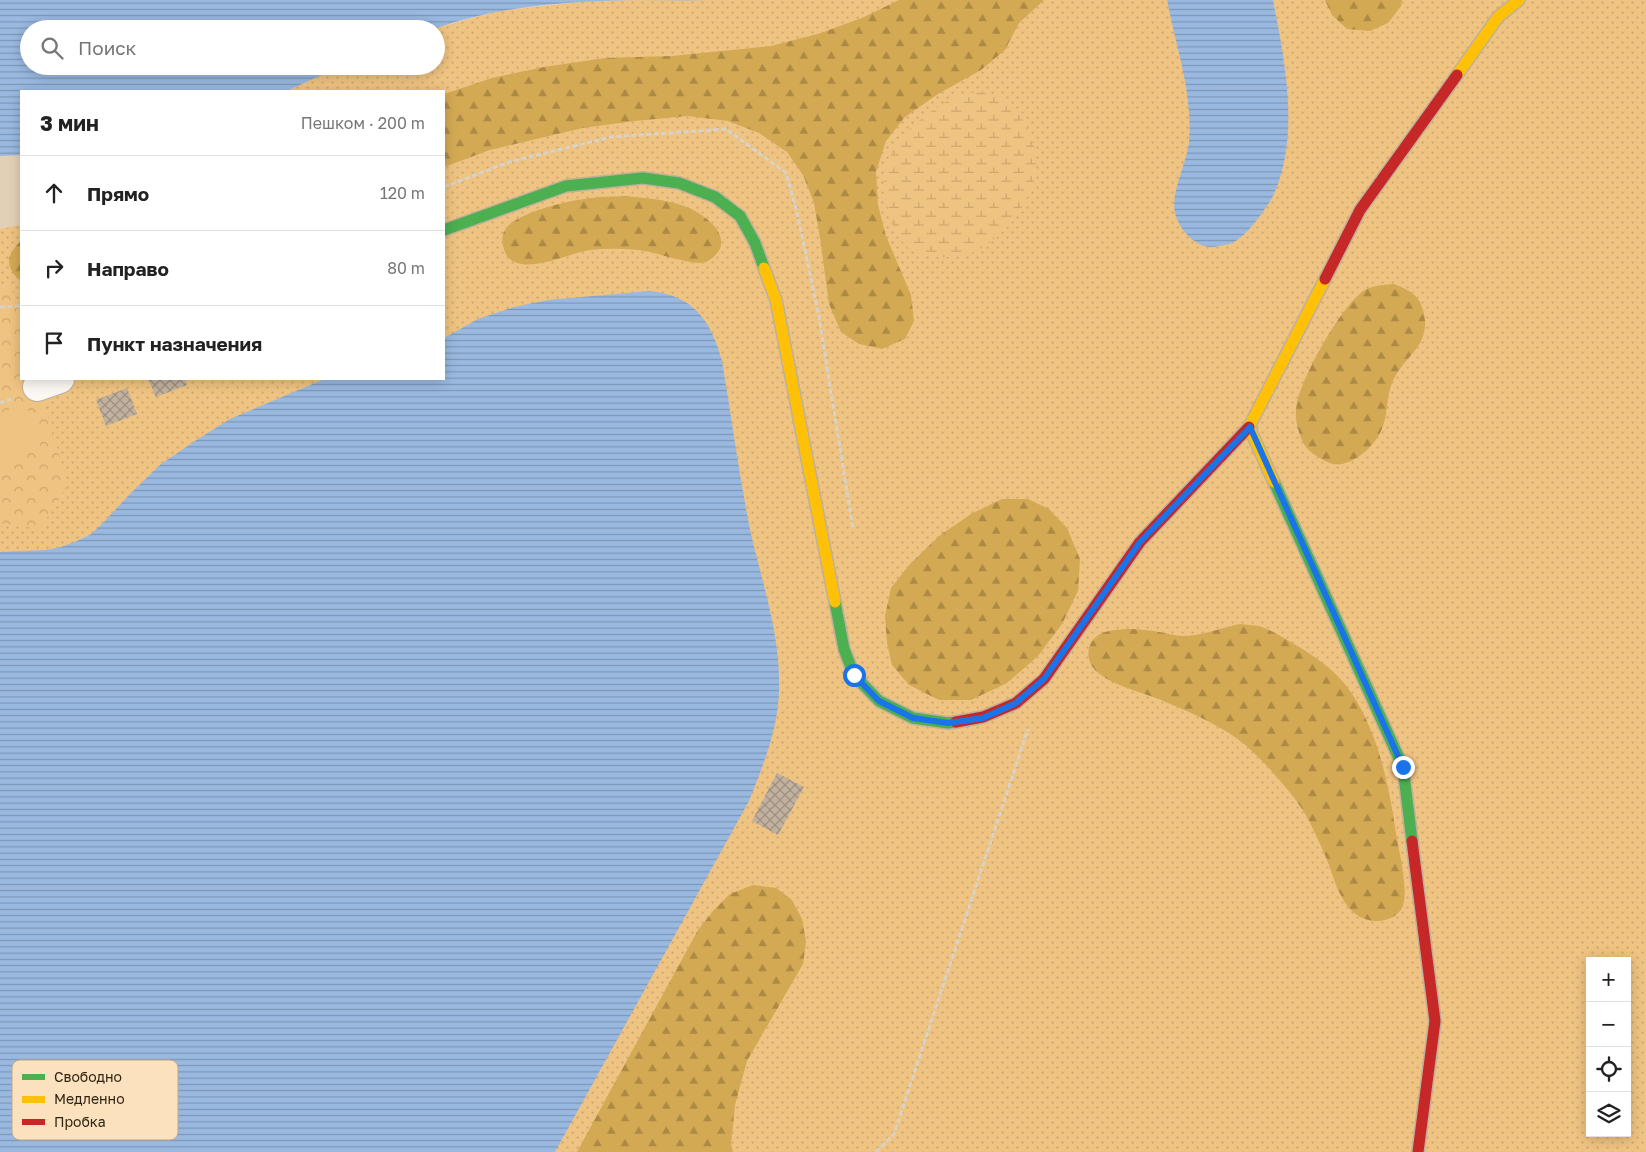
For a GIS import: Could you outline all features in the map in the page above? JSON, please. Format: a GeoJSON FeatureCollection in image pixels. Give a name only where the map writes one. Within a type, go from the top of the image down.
{"type":"FeatureCollection","features":[{"type":"Feature","properties":{"kind":"street"},"geometry":{"type":"LineString","coordinates":[[445,230],[566,186],[643,178],[679,183],[715,196],[740,216],[755,243],[776,300],[844,649],[854,675],[879,701],[913,718],[948,723],[983,718],[1016,703],[1044,679],[1140,542],[1250,427],[1360,210],[1498,17],[1519,0]]}},
{"type":"Feature","properties":{"kind":"street"},"geometry":{"type":"LineString","coordinates":[[1250,427],[1403,767],[1435,1021],[1418,1152]]}},
{"type":"Feature","properties":{"kind":"path"},"geometry":{"type":"LineString","coordinates":[[445,187],[509,162],[610,137],[726,129],[786,173],[797,212],[819,317],[854,538]]}},
{"type":"Feature","properties":{"kind":"path"},"geometry":{"type":"LineString","coordinates":[[0,307],[20,306]]}},
{"type":"Feature","properties":{"kind":"path"},"geometry":{"type":"LineString","coordinates":[[876,1152],[894,1134],[1029,726]]}},
{"type":"Feature","properties":{"kind":"green space"},"geometry":{"type":"Polygon","coordinates":[[[899,0],[1044,0],[1019,23],[1005,50],[981,70],[938,94],[905,117],[886,141],[876,172],[878,205],[886,236],[911,295],[914,321],[905,339],[882,349],[859,344],[841,332],[829,304],[814,203],[803,175],[787,152],[759,133],[728,121],[688,116],[634,121],[583,128],[490,150],[445,167],[445,94],[492,78],[544,67],[605,58],[672,56],[771,46],[821,33],[864,17],[899,0]]]}},
{"type":"Feature","properties":{"kind":"green space"},"geometry":{"type":"Polygon","coordinates":[[[1325,0],[1402,0],[1401,6],[1388,23],[1370,31],[1347,29],[1332,15],[1325,0]]]}},
{"type":"Feature","properties":{"kind":"green space"},"geometry":{"type":"Polygon","coordinates":[[[1646,0],[1646,1152],[0,1152],[0,229],[20,225],[20,380],[445,380],[445,90],[289,90],[322,75],[445,75],[445,26],[498,11],[592,1],[1646,0]]]}},
{"type":"Feature","properties":{"kind":"green space"},"geometry":{"type":"Polygon","coordinates":[[[979,92],[996,96],[1008,102],[1018,113],[1027,128],[1036,155],[1031,190],[1019,213],[1011,223],[982,248],[968,254],[953,257],[918,254],[909,249],[902,241],[889,214],[885,175],[890,157],[904,136],[924,117],[946,102],[959,96],[979,92]]]}},
{"type":"Feature","properties":{"kind":"green space"},"geometry":{"type":"Polygon","coordinates":[[[626,196],[663,200],[697,212],[716,228],[721,238],[720,249],[710,260],[702,263],[684,261],[650,252],[612,249],[590,250],[546,262],[523,264],[514,262],[505,252],[502,240],[506,228],[525,215],[572,201],[595,197],[626,196]]]}},
{"type":"Feature","properties":{"kind":"green space"},"geometry":{"type":"Polygon","coordinates":[[[20,242],[20,280],[12,271],[9,261],[12,251],[20,242]]]}},
{"type":"Feature","properties":{"kind":"green space"},"geometry":{"type":"Polygon","coordinates":[[[10,283],[20,318],[20,380],[37,380],[68,485],[40,529],[0,523],[0,286],[10,283]]]}},
{"type":"Feature","properties":{"kind":"green space"},"geometry":{"type":"Polygon","coordinates":[[[1394,284],[1414,294],[1420,302],[1425,325],[1420,343],[1402,366],[1392,383],[1385,420],[1377,438],[1366,451],[1351,461],[1342,464],[1327,462],[1309,450],[1304,444],[1296,422],[1297,403],[1306,376],[1333,328],[1353,301],[1369,288],[1394,284]]]}},
{"type":"Feature","properties":{"kind":"green space"},"geometry":{"type":"Polygon","coordinates":[[[26,404],[41,449],[0,463],[0,413],[26,404]]]}},
{"type":"Feature","properties":{"kind":"green space"},"geometry":{"type":"Polygon","coordinates":[[[1002,499],[1028,499],[1049,509],[1067,528],[1080,559],[1078,591],[1062,624],[1038,656],[1007,683],[971,700],[939,700],[909,685],[892,665],[887,643],[885,616],[891,588],[910,564],[939,536],[971,514],[1002,499]]]}},
{"type":"Feature","properties":{"kind":"green space"},"geometry":{"type":"Polygon","coordinates":[[[1240,624],[1259,626],[1268,630],[1286,639],[1318,660],[1347,686],[1361,710],[1382,761],[1402,867],[1404,901],[1401,910],[1394,916],[1386,920],[1376,921],[1357,915],[1350,909],[1339,893],[1329,865],[1305,813],[1276,776],[1246,745],[1221,728],[1201,718],[1109,680],[1095,670],[1089,659],[1088,654],[1091,643],[1099,635],[1111,630],[1139,629],[1177,636],[1190,636],[1240,624]]]}},
{"type":"Feature","properties":{"kind":"green space"},"geometry":{"type":"Polygon","coordinates":[[[753,885],[776,888],[792,900],[802,919],[806,942],[803,964],[747,1061],[735,1105],[731,1145],[733,1152],[577,1152],[698,930],[730,894],[753,885]]]}},
{"type":"Feature","properties":{"kind":"water"},"geometry":{"type":"Polygon","coordinates":[[[0,0],[641,0],[562,3],[536,6],[485,14],[445,25],[445,20],[20,20],[20,75],[322,75],[289,90],[20,90],[20,155],[0,156],[0,0]]]}},
{"type":"Feature","properties":{"kind":"water"},"geometry":{"type":"Polygon","coordinates":[[[1167,0],[1273,0],[1282,48],[1288,98],[1286,148],[1282,171],[1274,194],[1259,217],[1249,230],[1229,244],[1211,247],[1199,244],[1183,230],[1177,219],[1174,201],[1188,151],[1190,124],[1183,70],[1167,0]]]}},
{"type":"Feature","properties":{"kind":"water"},"geometry":{"type":"Polygon","coordinates":[[[649,291],[678,298],[689,304],[706,322],[718,347],[722,361],[739,470],[751,534],[774,631],[779,671],[778,705],[773,733],[749,801],[555,1152],[0,1152],[0,552],[46,550],[61,547],[91,534],[161,464],[195,441],[230,419],[322,380],[445,380],[445,337],[478,319],[514,307],[548,300],[649,291]]]}},
{"type":"Feature","properties":{"kind":"building"},"geometry":{"type":"Polygon","coordinates":[[[148,380],[185,380],[187,385],[156,397],[148,380]]]}},
{"type":"Feature","properties":{"kind":"building"},"geometry":{"type":"Polygon","coordinates":[[[127,388],[137,414],[106,426],[96,400],[127,388]]]}},
{"type":"Feature","properties":{"kind":"building"},"geometry":{"type":"Polygon","coordinates":[[[777,773],[804,787],[778,835],[752,821],[777,773]]]}},
{"type":"Feature","properties":{"kind":"traffic: fast"},"geometry":{"type":"LineString","coordinates":[[445,230],[566,186],[643,178],[679,183],[715,197],[740,216],[755,243],[764,268]]}},
{"type":"Feature","properties":{"kind":"traffic: fast"},"geometry":{"type":"LineString","coordinates":[[1274,482],[1403,767],[1412,841]]}},
{"type":"Feature","properties":{"kind":"traffic: fast"},"geometry":{"type":"LineString","coordinates":[[835,602],[844,649],[854,675],[879,701],[913,718],[948,723],[956,722]]}},
{"type":"Feature","properties":{"kind":"traffic: slow"},"geometry":{"type":"LineString","coordinates":[[1457,75],[1498,17],[1519,0]]}},
{"type":"Feature","properties":{"kind":"traffic: slow"},"geometry":{"type":"LineString","coordinates":[[764,268],[776,300],[835,602]]}},
{"type":"Feature","properties":{"kind":"traffic: slow"},"geometry":{"type":"LineString","coordinates":[[1274,482],[1249,427],[1325,279]]}},
{"type":"Feature","properties":{"kind":"traffic: jam"},"geometry":{"type":"LineString","coordinates":[[1325,279],[1360,210],[1457,75]]}},
{"type":"Feature","properties":{"kind":"traffic: jam"},"geometry":{"type":"LineString","coordinates":[[956,722],[983,717],[1016,703],[1044,679],[1140,542],[1249,427]]}},
{"type":"Feature","properties":{"kind":"traffic: jam"},"geometry":{"type":"LineString","coordinates":[[1412,841],[1435,1021],[1418,1152]]}},
{"type":"Feature","properties":{"kind":"route"},"geometry":{"type":"LineString","coordinates":[[854,675],[879,701],[913,718],[948,723],[983,718],[1016,703],[1044,679],[1140,542],[1250,427],[1403,767]]}}]}
